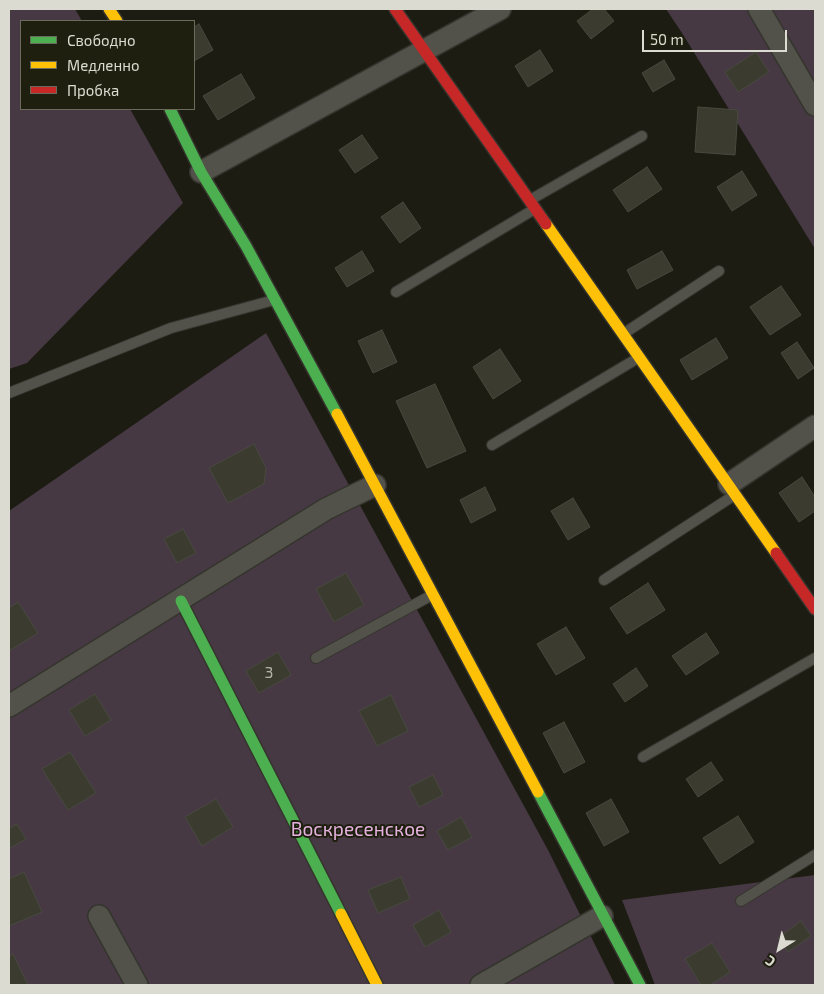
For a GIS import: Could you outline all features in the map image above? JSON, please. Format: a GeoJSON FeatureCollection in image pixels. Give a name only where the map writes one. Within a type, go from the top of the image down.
{"type":"FeatureCollection","features":[{"type":"Feature","properties":{"kind":"street"},"geometry":{"type":"LineString","coordinates":[[108,9],[117,20]]}},
{"type":"Feature","properties":{"kind":"street"},"geometry":{"type":"LineString","coordinates":[[395,9],[531,205],[733,489],[815,609]]}},
{"type":"Feature","properties":{"kind":"street"},"geometry":{"type":"LineString","coordinates":[[201,172],[500,9]]}},
{"type":"Feature","properties":{"kind":"street"},"geometry":{"type":"LineString","coordinates":[[759,9],[815,104]]}},
{"type":"Feature","properties":{"kind":"street"},"geometry":{"type":"LineString","coordinates":[[170,110],[201,172],[246,246],[376,485],[640,985]]}},
{"type":"Feature","properties":{"kind":"street"},"geometry":{"type":"LineString","coordinates":[[733,489],[815,426]]}},
{"type":"Feature","properties":{"kind":"street"},"geometry":{"type":"LineString","coordinates":[[9,706],[181,601],[326,509],[376,485]]}},
{"type":"Feature","properties":{"kind":"street"},"geometry":{"type":"LineString","coordinates":[[181,601],[377,985]]}},
{"type":"Feature","properties":{"kind":"street"},"geometry":{"type":"LineString","coordinates":[[99,916],[137,985]]}},
{"type":"Feature","properties":{"kind":"street"},"geometry":{"type":"LineString","coordinates":[[481,985],[602,916]]}},
{"type":"Feature","properties":{"kind":"lane"},"geometry":{"type":"LineString","coordinates":[[396,292],[642,136]]}},
{"type":"Feature","properties":{"kind":"lane"},"geometry":{"type":"LineString","coordinates":[[622,334],[718,271]]}},
{"type":"Feature","properties":{"kind":"lane"},"geometry":{"type":"LineString","coordinates":[[9,393],[171,328],[275,299]]}},
{"type":"Feature","properties":{"kind":"lane"},"geometry":{"type":"LineString","coordinates":[[492,445],[639,357]]}},
{"type":"Feature","properties":{"kind":"lane"},"geometry":{"type":"LineString","coordinates":[[604,580],[733,489]]}},
{"type":"Feature","properties":{"kind":"lane"},"geometry":{"type":"LineString","coordinates":[[316,658],[433,595]]}},
{"type":"Feature","properties":{"kind":"lane"},"geometry":{"type":"LineString","coordinates":[[643,757],[815,658]]}},
{"type":"Feature","properties":{"kind":"lane"},"geometry":{"type":"LineString","coordinates":[[740,901],[815,855]]}},
{"type":"Feature","properties":{"kind":"green space"},"geometry":{"type":"Polygon","coordinates":[[[9,9],[75,9],[81,20],[20,20],[20,110],[131,110],[183,203],[27,363],[9,369],[9,9]]]}},
{"type":"Feature","properties":{"kind":"green space"},"geometry":{"type":"Polygon","coordinates":[[[666,9],[815,9],[815,249],[682,33],[666,9]]]}},
{"type":"Feature","properties":{"kind":"green space","name":"Воскресенское"},"geometry":{"type":"Polygon","coordinates":[[[266,333],[548,850],[615,985],[9,985],[9,511],[266,333]]]}},
{"type":"Feature","properties":{"kind":"green space"},"geometry":{"type":"Polygon","coordinates":[[[815,875],[815,985],[655,985],[622,900],[815,875]]]}},
{"type":"Feature","properties":{"kind":"building"},"geometry":{"type":"Polygon","coordinates":[[[593,9],[604,9],[614,21],[591,39],[577,21],[593,9]]]}},
{"type":"Feature","properties":{"kind":"building"},"geometry":{"type":"Polygon","coordinates":[[[199,24],[213,50],[195,60],[195,26],[199,24]]]}},
{"type":"Feature","properties":{"kind":"building"},"geometry":{"type":"Polygon","coordinates":[[[540,50],[553,71],[528,87],[515,66],[540,50]]]}},
{"type":"Feature","properties":{"kind":"building"},"geometry":{"type":"Polygon","coordinates":[[[756,52],[769,72],[738,92],[725,72],[756,52]]]}},
{"type":"Feature","properties":{"kind":"building"},"geometry":{"type":"Polygon","coordinates":[[[664,60],[675,79],[653,92],[642,73],[664,60]]]}},
{"type":"Feature","properties":{"kind":"building"},"geometry":{"type":"Polygon","coordinates":[[[241,74],[255,98],[218,120],[203,96],[241,74]]]}},
{"type":"Feature","properties":{"kind":"building"},"geometry":{"type":"Polygon","coordinates":[[[698,107],[738,110],[735,155],[695,152],[698,107]]]}},
{"type":"Feature","properties":{"kind":"building"},"geometry":{"type":"Polygon","coordinates":[[[362,135],[378,158],[355,173],[339,150],[362,135]]]}},
{"type":"Feature","properties":{"kind":"building"},"geometry":{"type":"Polygon","coordinates":[[[647,167],[662,189],[628,212],[613,190],[647,167]]]}},
{"type":"Feature","properties":{"kind":"building"},"geometry":{"type":"Polygon","coordinates":[[[742,171],[757,195],[732,211],[717,187],[742,171]]]}},
{"type":"Feature","properties":{"kind":"building"},"geometry":{"type":"Polygon","coordinates":[[[403,202],[421,228],[400,243],[381,217],[403,202]]]}},
{"type":"Feature","properties":{"kind":"building"},"geometry":{"type":"Polygon","coordinates":[[[362,251],[374,271],[347,287],[335,268],[362,251]]]}},
{"type":"Feature","properties":{"kind":"building"},"geometry":{"type":"Polygon","coordinates":[[[662,251],[673,270],[637,289],[627,270],[662,251]]]}},
{"type":"Feature","properties":{"kind":"building"},"geometry":{"type":"Polygon","coordinates":[[[781,286],[801,315],[770,335],[750,307],[781,286]]]}},
{"type":"Feature","properties":{"kind":"building"},"geometry":{"type":"Polygon","coordinates":[[[382,330],[397,362],[373,373],[358,341],[382,330]]]}},
{"type":"Feature","properties":{"kind":"building"},"geometry":{"type":"Polygon","coordinates":[[[716,338],[728,358],[692,380],[680,360],[716,338]]]}},
{"type":"Feature","properties":{"kind":"building"},"geometry":{"type":"Polygon","coordinates":[[[797,342],[814,368],[798,379],[781,353],[797,342]]]}},
{"type":"Feature","properties":{"kind":"building"},"geometry":{"type":"Polygon","coordinates":[[[500,349],[521,381],[493,399],[473,367],[500,349]]]}},
{"type":"Feature","properties":{"kind":"building"},"geometry":{"type":"Polygon","coordinates":[[[435,384],[466,451],[427,468],[396,401],[435,384]]]}},
{"type":"Feature","properties":{"kind":"building"},"geometry":{"type":"Polygon","coordinates":[[[254,444],[266,468],[264,484],[228,503],[209,468],[254,444]]]}},
{"type":"Feature","properties":{"kind":"building"},"geometry":{"type":"Polygon","coordinates":[[[802,477],[815,497],[815,511],[799,522],[779,493],[802,477]]]}},
{"type":"Feature","properties":{"kind":"building"},"geometry":{"type":"Polygon","coordinates":[[[485,487],[496,510],[471,523],[460,500],[485,487]]]}},
{"type":"Feature","properties":{"kind":"building"},"geometry":{"type":"Polygon","coordinates":[[[573,498],[590,527],[568,540],[551,511],[573,498]]]}},
{"type":"Feature","properties":{"kind":"building"},"geometry":{"type":"Polygon","coordinates":[[[183,529],[196,553],[177,563],[164,539],[183,529]]]}},
{"type":"Feature","properties":{"kind":"building"},"geometry":{"type":"Polygon","coordinates":[[[346,573],[364,605],[334,622],[316,589],[346,573]]]}},
{"type":"Feature","properties":{"kind":"building"},"geometry":{"type":"Polygon","coordinates":[[[648,583],[665,610],[627,634],[610,608],[648,583]]]}},
{"type":"Feature","properties":{"kind":"building"},"geometry":{"type":"Polygon","coordinates":[[[18,602],[38,633],[9,651],[9,608],[18,602]]]}},
{"type":"Feature","properties":{"kind":"building"},"geometry":{"type":"Polygon","coordinates":[[[566,627],[585,658],[556,675],[537,644],[566,627]]]}},
{"type":"Feature","properties":{"kind":"building"},"geometry":{"type":"Polygon","coordinates":[[[706,633],[719,653],[686,675],[672,656],[706,633]]]}},
{"type":"Feature","properties":{"kind":"building"},"geometry":{"type":"Polygon","coordinates":[[[278,652],[291,675],[259,693],[246,671],[278,652]]]}},
{"type":"Feature","properties":{"kind":"building"},"geometry":{"type":"Polygon","coordinates":[[[636,668],[648,686],[625,702],[613,684],[636,668]]]}},
{"type":"Feature","properties":{"kind":"building"},"geometry":{"type":"Polygon","coordinates":[[[95,694],[111,720],[85,736],[69,710],[95,694]]]}},
{"type":"Feature","properties":{"kind":"building"},"geometry":{"type":"Polygon","coordinates":[[[391,695],[408,731],[377,746],[359,711],[391,695]]]}},
{"type":"Feature","properties":{"kind":"building"},"geometry":{"type":"Polygon","coordinates":[[[564,722],[585,762],[564,773],[543,733],[564,722]]]}},
{"type":"Feature","properties":{"kind":"building"},"geometry":{"type":"Polygon","coordinates":[[[70,752],[96,793],[68,810],[42,769],[70,752]]]}},
{"type":"Feature","properties":{"kind":"building"},"geometry":{"type":"Polygon","coordinates":[[[711,762],[723,780],[698,797],[686,779],[711,762]]]}},
{"type":"Feature","properties":{"kind":"building"},"geometry":{"type":"Polygon","coordinates":[[[433,775],[443,795],[419,807],[409,787],[433,775]]]}},
{"type":"Feature","properties":{"kind":"building"},"geometry":{"type":"Polygon","coordinates":[[[216,799],[233,827],[202,846],[185,817],[216,799]]]}},
{"type":"Feature","properties":{"kind":"building"},"geometry":{"type":"Polygon","coordinates":[[[611,799],[629,832],[604,846],[586,813],[611,799]]]}},
{"type":"Feature","properties":{"kind":"building"},"geometry":{"type":"Polygon","coordinates":[[[738,816],[754,842],[720,864],[703,838],[738,816]]]}},
{"type":"Feature","properties":{"kind":"building"},"geometry":{"type":"Polygon","coordinates":[[[461,817],[472,837],[448,850],[437,831],[461,817]]]}},
{"type":"Feature","properties":{"kind":"building"},"geometry":{"type":"Polygon","coordinates":[[[17,824],[26,839],[10,848],[9,828],[17,824]]]}},
{"type":"Feature","properties":{"kind":"building"},"geometry":{"type":"Polygon","coordinates":[[[24,872],[42,912],[9,926],[9,879],[24,872]]]}},
{"type":"Feature","properties":{"kind":"building"},"geometry":{"type":"Polygon","coordinates":[[[401,877],[410,899],[378,913],[368,890],[401,877]]]}},
{"type":"Feature","properties":{"kind":"building"},"geometry":{"type":"Polygon","coordinates":[[[439,910],[451,932],[425,947],[413,925],[439,910]]]}},
{"type":"Feature","properties":{"kind":"building"},"geometry":{"type":"Polygon","coordinates":[[[801,921],[811,936],[788,952],[778,938],[801,921]]]}},
{"type":"Feature","properties":{"kind":"building"},"geometry":{"type":"Polygon","coordinates":[[[712,943],[730,972],[710,985],[701,985],[685,959],[712,943]]]}},
{"type":"Feature","properties":{"kind":"building"},"geometry":{"type":"Polygon","coordinates":[[[13,954],[28,985],[9,985],[9,956],[13,954]]]}},
{"type":"Feature","properties":{"kind":"traffic: fast"},"geometry":{"type":"LineString","coordinates":[[170,110],[201,172],[246,246],[337,414]]}},
{"type":"Feature","properties":{"kind":"traffic: fast"},"geometry":{"type":"LineString","coordinates":[[181,601],[341,914]]}},
{"type":"Feature","properties":{"kind":"traffic: fast"},"geometry":{"type":"LineString","coordinates":[[538,792],[640,985]]}},
{"type":"Feature","properties":{"kind":"traffic: slow"},"geometry":{"type":"LineString","coordinates":[[109,9],[116,20]]}},
{"type":"Feature","properties":{"kind":"traffic: slow"},"geometry":{"type":"LineString","coordinates":[[546,224],[776,553]]}},
{"type":"Feature","properties":{"kind":"traffic: slow"},"geometry":{"type":"LineString","coordinates":[[337,414],[538,792]]}},
{"type":"Feature","properties":{"kind":"traffic: slow"},"geometry":{"type":"LineString","coordinates":[[341,914],[377,985]]}},
{"type":"Feature","properties":{"kind":"traffic: jam"},"geometry":{"type":"LineString","coordinates":[[395,9],[546,224]]}},
{"type":"Feature","properties":{"kind":"traffic: jam"},"geometry":{"type":"LineString","coordinates":[[776,553],[815,609]]}}]}
